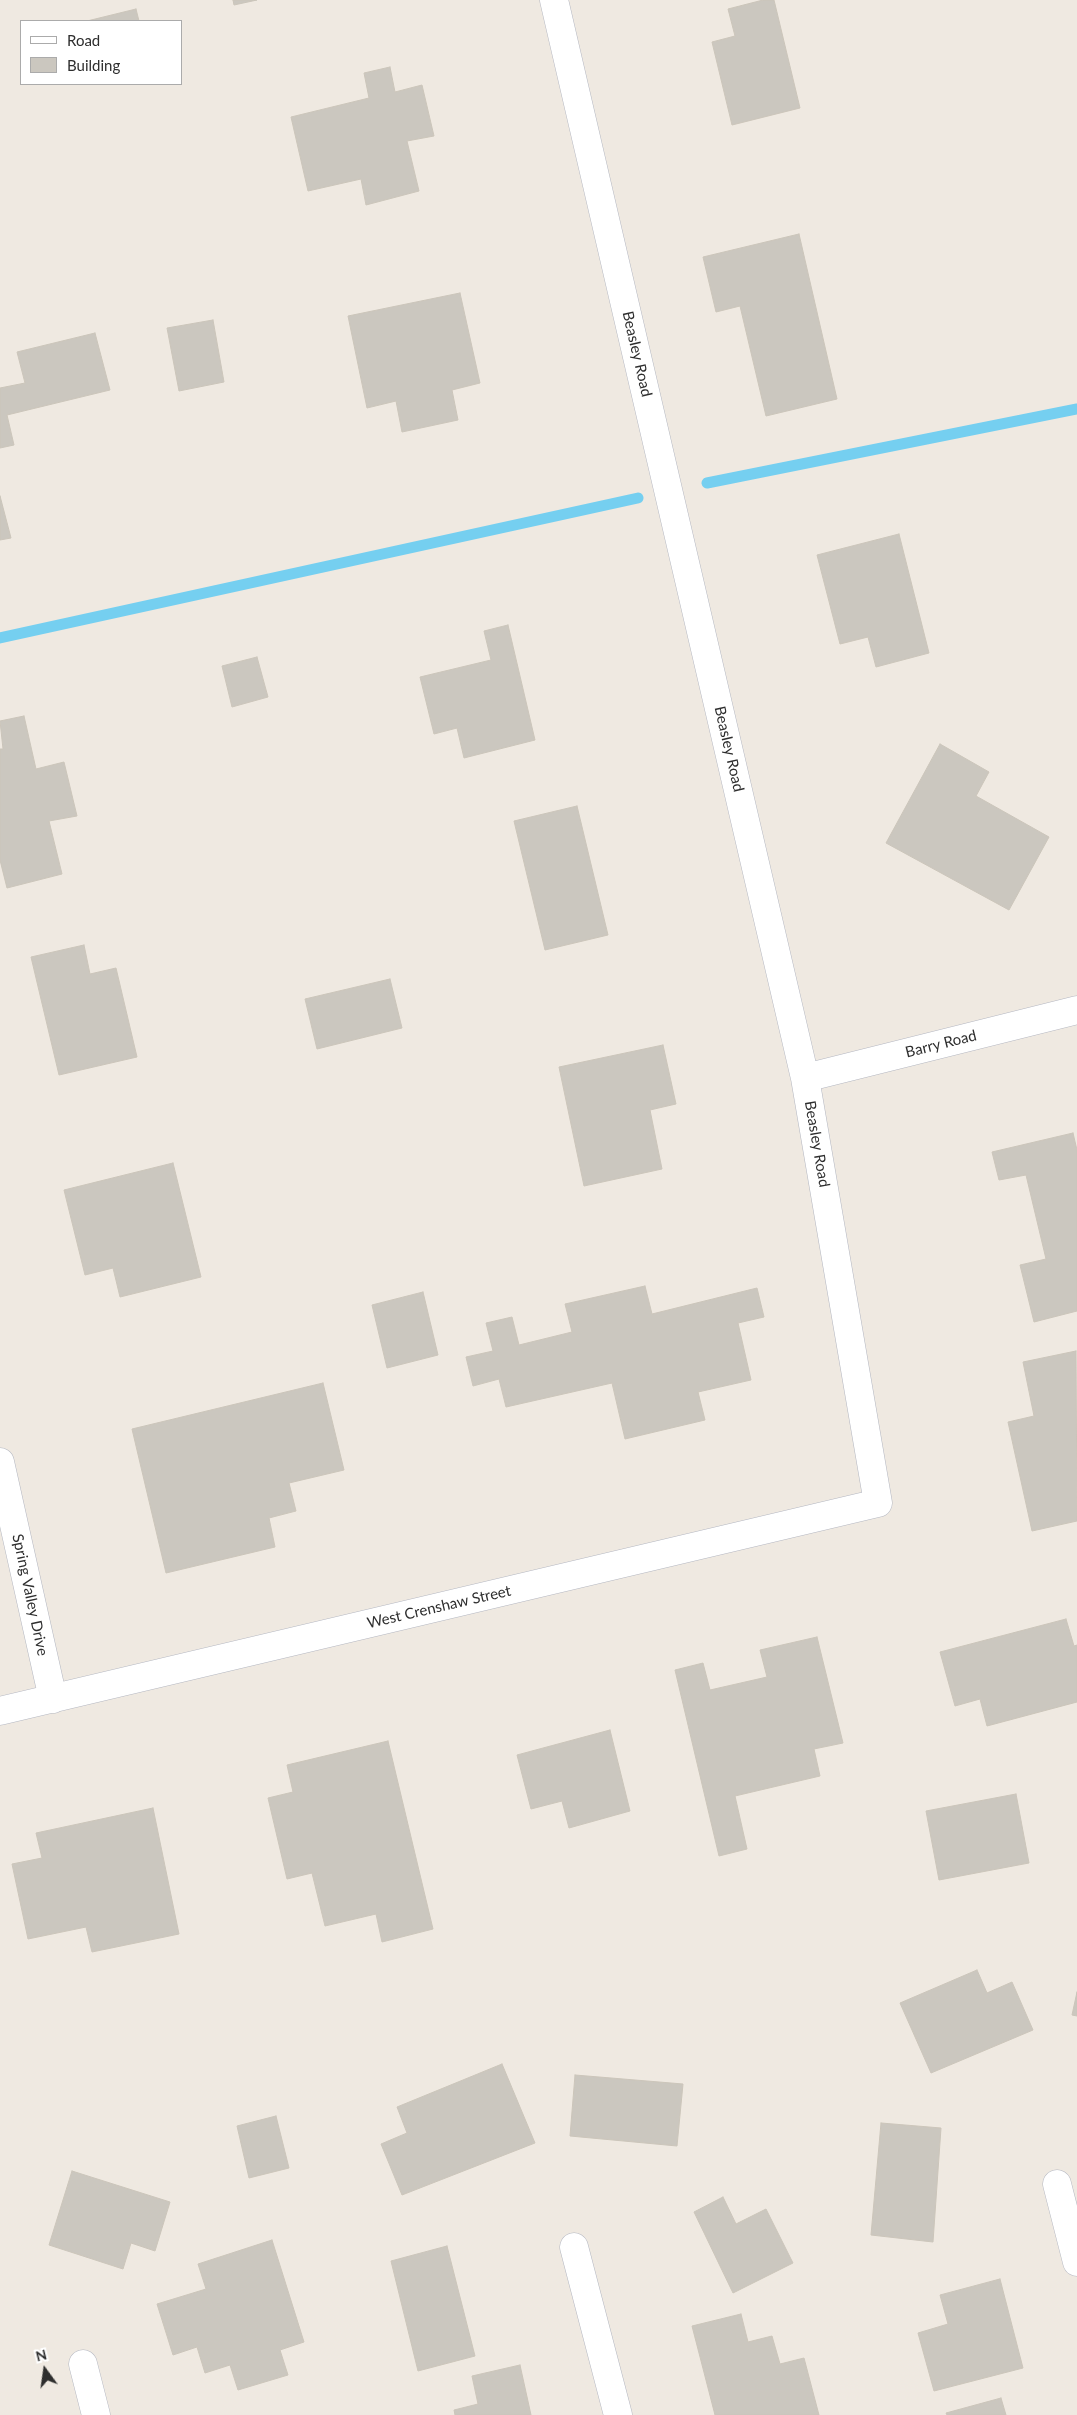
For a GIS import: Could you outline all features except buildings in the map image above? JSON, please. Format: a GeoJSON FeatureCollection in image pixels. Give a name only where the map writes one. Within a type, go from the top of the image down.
{"type":"FeatureCollection","features":[{"type":"Feature","properties":{"kind":"street","name":"Beasley Road"},"geometry":{"type":"LineString","coordinates":[[554,0],[805,1078],[878,1503]]}},
{"type":"Feature","properties":{"kind":"street","name":"Barry Road"},"geometry":{"type":"LineString","coordinates":[[805,1078],[1077,1010]]}},
{"type":"Feature","properties":{"kind":"street","name":"Spring Valley Drive"},"geometry":{"type":"LineString","coordinates":[[0,1462],[52,1699]]}},
{"type":"Feature","properties":{"kind":"street","name":"West Crenshaw Street"},"geometry":{"type":"LineString","coordinates":[[0,1711],[878,1503]]}},
{"type":"Feature","properties":{"kind":"street"},"geometry":{"type":"LineString","coordinates":[[1057,2184],[1077,2262]]}},
{"type":"Feature","properties":{"kind":"street"},"geometry":{"type":"LineString","coordinates":[[574,2247],[618,2415]]}},
{"type":"Feature","properties":{"kind":"street"},"geometry":{"type":"LineString","coordinates":[[83,2364],[96,2415]]}},
{"type":"Feature","properties":{"kind":"waterway"},"geometry":{"type":"LineString","coordinates":[[707,483],[1077,409]]}},
{"type":"Feature","properties":{"kind":"waterway"},"geometry":{"type":"LineString","coordinates":[[0,638],[638,498]]}}]}
